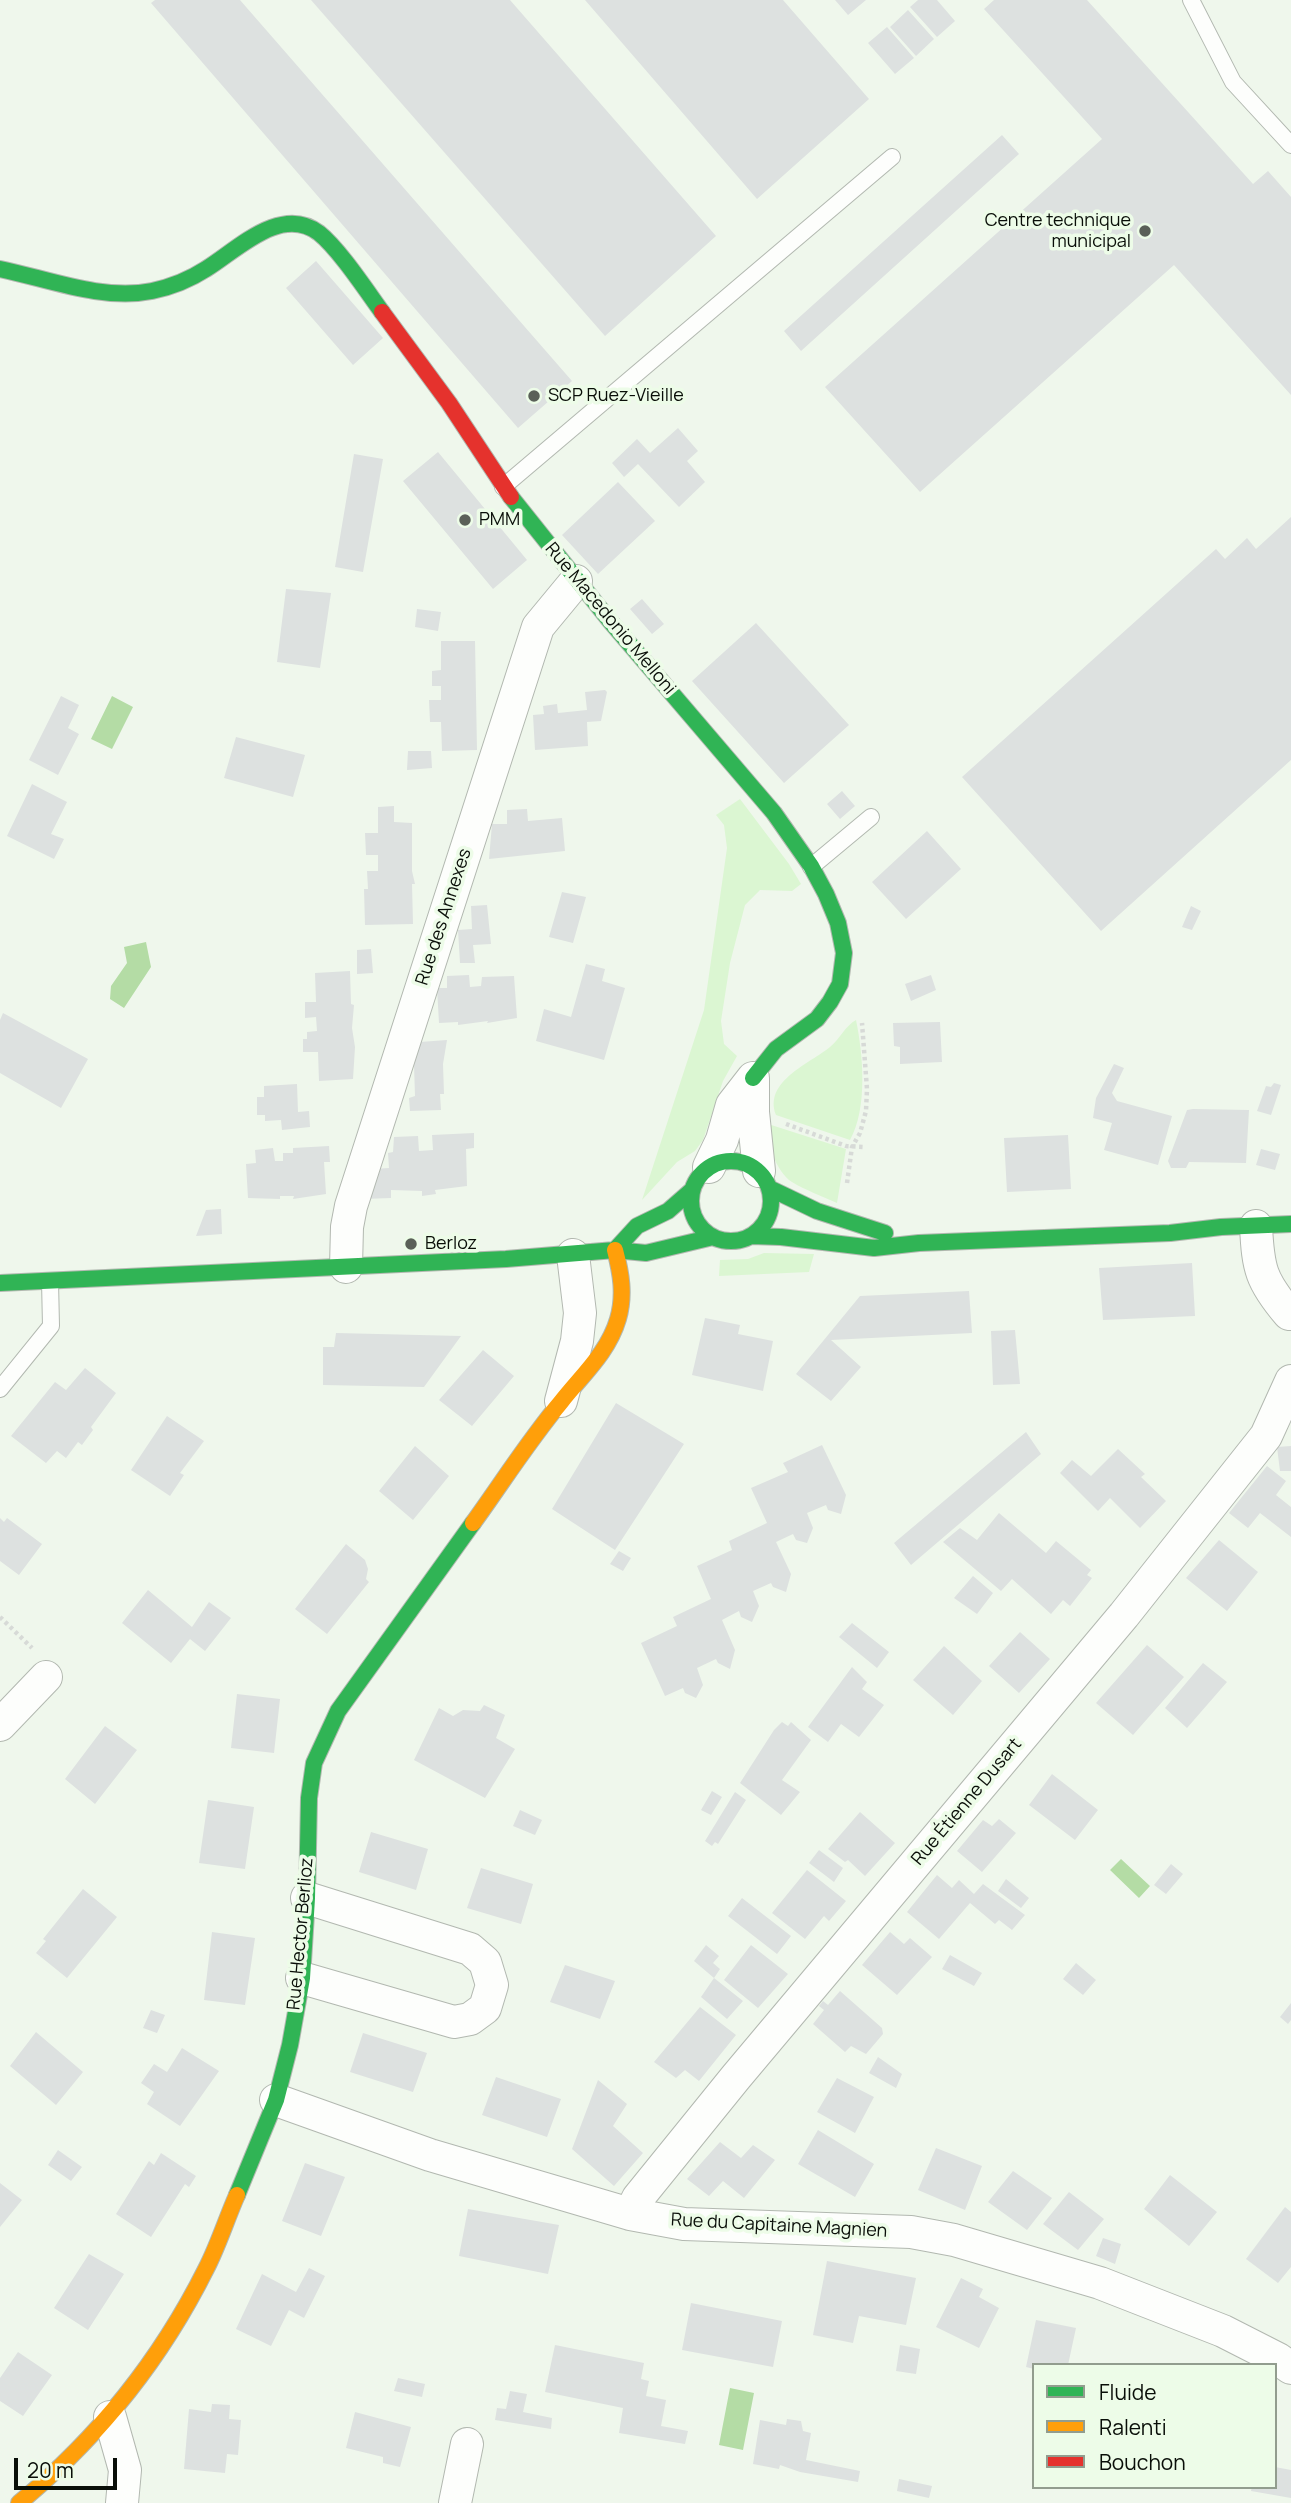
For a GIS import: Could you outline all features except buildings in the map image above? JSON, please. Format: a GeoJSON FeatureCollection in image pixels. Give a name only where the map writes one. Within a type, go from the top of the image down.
{"type":"FeatureCollection","features":[{"type":"Feature","properties":{"kind":"street","name":"Rue Macedonio Melloni"},"geometry":{"type":"LineString","coordinates":[[0,268],[100,289],[133,293],[168,287],[193,277],[215,265],[257,233],[279,225],[298,223],[320,233],[390,322],[457,415],[503,487],[576,581],[766,804],[829,897],[844,956],[843,976],[836,994],[824,1010],[807,1028],[784,1041],[771,1054],[732,1105],[722,1140],[701,1179]]}},
{"type":"Feature","properties":{"kind":"street","name":"Rue des Annexes"},"geometry":{"type":"LineString","coordinates":[[346,1267],[347,1227],[351,1206],[538,627],[576,581]]}},
{"type":"Feature","properties":{"kind":"street"},"geometry":{"type":"LineString","coordinates":[[751,1236],[765,1224],[772,1207],[764,1180],[752,1112],[753,1078]]}},
{"type":"Feature","properties":{"kind":"street"},"geometry":{"type":"LineString","coordinates":[[615,1250],[637,1226],[668,1212],[701,1179],[731,1160],[746,1163],[764,1180],[817,1211],[919,1243]]}},
{"type":"Feature","properties":{"kind":"street"},"geometry":{"type":"LineString","coordinates":[[701,1179],[693,1214],[701,1227],[713,1237]]}},
{"type":"Feature","properties":{"kind":"street"},"geometry":{"type":"LineString","coordinates":[[0,1283],[573,1255],[615,1250],[646,1252],[713,1237],[733,1242],[751,1236],[782,1237],[874,1248],[919,1243],[1115,1236],[1291,1224]]}},
{"type":"Feature","properties":{"kind":"street"},"geometry":{"type":"LineString","coordinates":[[1256,1226],[1262,1275],[1269,1291],[1290,1314]]}},
{"type":"Feature","properties":{"kind":"street","name":"Rue Hector Berlioz"},"geometry":{"type":"LineString","coordinates":[[19,2503],[57,2472],[110,2417],[155,2357],[206,2269],[276,2100],[290,2045],[302,1979],[309,1798],[314,1763],[346,1700],[561,1401],[588,1373],[616,1324],[622,1288],[615,1250]]}},
{"type":"Feature","properties":{"kind":"street","name":"Rue Hector Berlioz"},"geometry":{"type":"LineString","coordinates":[[561,1401],[577,1340],[580,1313],[573,1255]]}},
{"type":"Feature","properties":{"kind":"street","name":"Rue Étienne Dusart"},"geometry":{"type":"LineString","coordinates":[[630,2214],[638,2198],[736,2077],[1132,1605],[1266,1436],[1291,1381]]}},
{"type":"Feature","properties":{"kind":"street"},"geometry":{"type":"LineString","coordinates":[[0,1725],[46,1677]]}},
{"type":"Feature","properties":{"kind":"street"},"geometry":{"type":"LineString","coordinates":[[302,1979],[454,2022],[470,2019],[485,2008],[492,1985],[485,1962],[470,1948],[307,1898]]}},
{"type":"Feature","properties":{"kind":"street","name":"Rue du Capitaine Magnien"},"geometry":{"type":"LineString","coordinates":[[276,2100],[430,2155],[630,2214],[684,2224],[911,2232],[954,2240],[1100,2283],[1287,2356]]}},
{"type":"Feature","properties":{"kind":"street"},"geometry":{"type":"LineString","coordinates":[[110,2417],[125,2470],[122,2503]]}},
{"type":"Feature","properties":{"kind":"street"},"geometry":{"type":"LineString","coordinates":[[455,2503],[467,2444]]}},
{"type":"Feature","properties":{"kind":"lane"},"geometry":{"type":"LineString","coordinates":[[1191,0],[1233,82],[1291,145]]}},
{"type":"Feature","properties":{"kind":"lane"},"geometry":{"type":"LineString","coordinates":[[503,487],[892,157]]}},
{"type":"Feature","properties":{"kind":"lane"},"geometry":{"type":"LineString","coordinates":[[811,867],[871,817]]}},
{"type":"Feature","properties":{"kind":"lane"},"geometry":{"type":"LineString","coordinates":[[0,1389],[51,1326],[50,1281]]}},
{"type":"Feature","properties":{"kind":"path"},"geometry":{"type":"LineString","coordinates":[[846,1187],[852,1147],[860,1133],[866,1111],[861,1011]]}},
{"type":"Feature","properties":{"kind":"path"},"geometry":{"type":"LineString","coordinates":[[781,1122],[852,1147],[863,1147]]}},
{"type":"Feature","properties":{"kind":"path"},"geometry":{"type":"LineString","coordinates":[[0,1617],[32,1648],[46,1677]]}},
{"type":"Feature","properties":{"kind":"shaded area"},"geometry":{"type":"Polygon","coordinates":[[[112,696],[133,707],[112,749],[91,739],[112,696]]]}},
{"type":"Feature","properties":{"kind":"shaded area"},"geometry":{"type":"Polygon","coordinates":[[[740,799],[801,884],[792,891],[760,890],[745,905],[730,963],[721,1021],[724,1044],[737,1056],[723,1081],[703,1140],[695,1151],[677,1162],[642,1200],[704,1010],[727,848],[724,825],[716,815],[740,799]]]}},
{"type":"Feature","properties":{"kind":"shaded area"},"geometry":{"type":"Polygon","coordinates":[[[146,942],[151,967],[124,1008],[110,999],[111,986],[127,963],[124,947],[146,942]]]}},
{"type":"Feature","properties":{"kind":"shaded area"},"geometry":{"type":"Polygon","coordinates":[[[856,1020],[861,1049],[862,1097],[860,1113],[850,1140],[776,1115],[776,1092],[782,1083],[830,1047],[856,1020]]]}},
{"type":"Feature","properties":{"kind":"shaded area"},"geometry":{"type":"Polygon","coordinates":[[[765,1123],[846,1149],[837,1203],[802,1188],[786,1177],[773,1155],[765,1123]]]}},
{"type":"Feature","properties":{"kind":"shaded area"},"geometry":{"type":"Polygon","coordinates":[[[764,1253],[814,1254],[809,1272],[719,1276],[720,1260],[748,1259],[764,1253]]]}},
{"type":"Feature","properties":{"kind":"shaded area"},"geometry":{"type":"Polygon","coordinates":[[[1121,1859],[1150,1886],[1139,1898],[1110,1870],[1121,1859]]]}},
{"type":"Feature","properties":{"kind":"shaded area"},"geometry":{"type":"Polygon","coordinates":[[[730,2388],[754,2393],[743,2450],[719,2445],[730,2388]]]}},
{"type":"Feature","properties":{"kind":"traffic: fast"},"geometry":{"type":"LineString","coordinates":[[0,269],[95,291],[152,291],[193,277],[260,233],[290,224],[305,225],[319,233],[335,249],[382,312]]}},
{"type":"Feature","properties":{"kind":"traffic: fast"},"geometry":{"type":"LineString","coordinates":[[511,497],[610,621],[774,813],[811,866],[826,894],[838,923],[844,953],[840,984],[817,1019],[776,1049],[753,1078]]}},
{"type":"Feature","properties":{"kind":"traffic: fast"},"geometry":{"type":"LineString","coordinates":[[731,1161],[746,1164],[759,1173],[768,1186],[771,1201],[768,1216],[759,1229],[746,1238],[731,1241],[716,1238],[703,1229],[694,1216],[691,1201],[694,1186],[703,1173],[716,1164],[731,1161]]}},
{"type":"Feature","properties":{"kind":"traffic: fast"},"geometry":{"type":"LineString","coordinates":[[769,1188],[817,1211],[885,1233]]}},
{"type":"Feature","properties":{"kind":"traffic: fast"},"geometry":{"type":"LineString","coordinates":[[615,1250],[637,1226],[668,1211],[692,1190]]}},
{"type":"Feature","properties":{"kind":"traffic: fast"},"geometry":{"type":"LineString","coordinates":[[751,1236],[874,1248],[919,1243],[1170,1233],[1221,1227],[1291,1224]]}},
{"type":"Feature","properties":{"kind":"traffic: fast"},"geometry":{"type":"LineString","coordinates":[[0,1283],[506,1259],[615,1250],[646,1253],[713,1237]]}},
{"type":"Feature","properties":{"kind":"traffic: fast"},"geometry":{"type":"LineString","coordinates":[[237,2195],[276,2100],[290,2045],[302,1978],[309,1798],[314,1763],[338,1711],[473,1523]]}},
{"type":"Feature","properties":{"kind":"traffic: slow"},"geometry":{"type":"LineString","coordinates":[[473,1523],[538,1431],[608,1343],[618,1319],[622,1293],[615,1250]]}},
{"type":"Feature","properties":{"kind":"traffic: slow"},"geometry":{"type":"LineString","coordinates":[[19,2503],[101,2425],[147,2366],[188,2303],[206,2269],[237,2195]]}},
{"type":"Feature","properties":{"kind":"traffic: jam"},"geometry":{"type":"LineString","coordinates":[[382,312],[449,403],[511,497]]}},
{"type":"Feature","properties":{"kind":"place","name":"Centre technique municipal"},"geometry":{"type":"Point","coordinates":[1145,231]}},
{"type":"Feature","properties":{"kind":"place","name":"SCP Ruez-Vieille"},"geometry":{"type":"Point","coordinates":[534,396]}},
{"type":"Feature","properties":{"kind":"place","name":"PMM"},"geometry":{"type":"Point","coordinates":[465,520]}},
{"type":"Feature","properties":{"kind":"place","name":"Berloz"},"geometry":{"type":"Point","coordinates":[411,1244]}}]}
